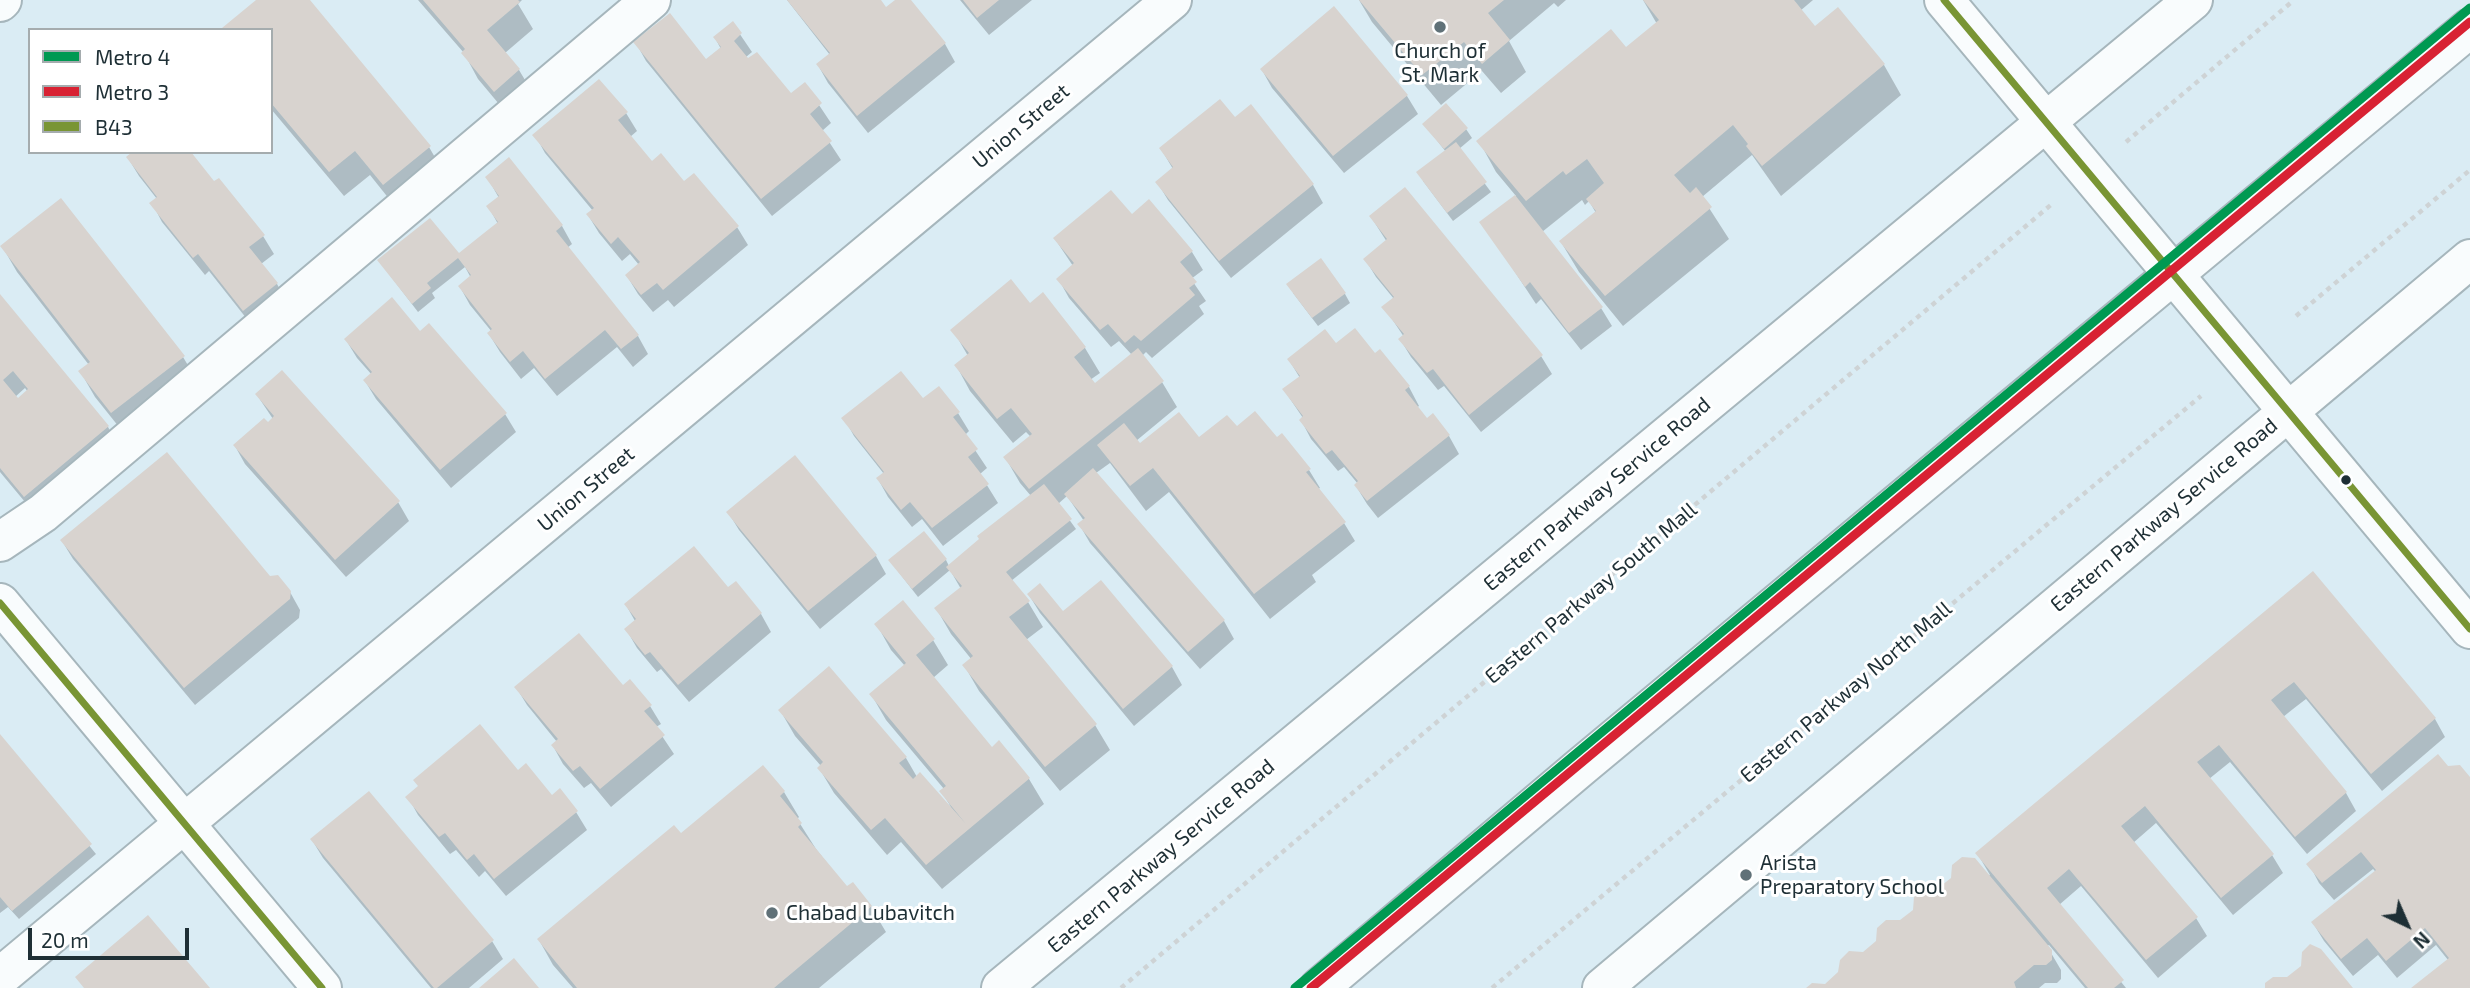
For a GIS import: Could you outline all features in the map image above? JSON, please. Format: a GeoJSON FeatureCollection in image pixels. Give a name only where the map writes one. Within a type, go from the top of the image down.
{"type":"FeatureCollection","features":[{"type":"Feature","properties":{"kind":"street"},"geometry":{"type":"LineString","coordinates":[[0,542],[43,513],[652,0]]}},
{"type":"Feature","properties":{"kind":"street","name":"Union Street"},"geometry":{"type":"LineString","coordinates":[[0,977],[1172,0]]}},
{"type":"Feature","properties":{"kind":"street"},"geometry":{"type":"LineString","coordinates":[[1944,0],[2470,629]]}},
{"type":"Feature","properties":{"kind":"street","name":"Eastern Parkway Service Road"},"geometry":{"type":"LineString","coordinates":[[1001,988],[2193,0]]}},
{"type":"Feature","properties":{"kind":"street"},"geometry":{"type":"LineString","coordinates":[[1319,988],[1603,748],[2470,28]]}},
{"type":"Feature","properties":{"kind":"street","name":"Eastern Parkway Service Road"},"geometry":{"type":"LineString","coordinates":[[1602,988],[2470,259]]}},
{"type":"Feature","properties":{"kind":"street"},"geometry":{"type":"LineString","coordinates":[[0,603],[322,988]]}},
{"type":"Feature","properties":{"kind":"path"},"geometry":{"type":"LineString","coordinates":[[2125,142],[2294,0]]}},
{"type":"Feature","properties":{"kind":"path"},"geometry":{"type":"LineString","coordinates":[[2296,316],[2470,170]]}},
{"type":"Feature","properties":{"kind":"path","name":"Eastern Parkway South Mall"},"geometry":{"type":"LineString","coordinates":[[1121,988],[2059,198]]}},
{"type":"Feature","properties":{"kind":"path","name":"Eastern Parkway North Mall"},"geometry":{"type":"LineString","coordinates":[[1492,988],[2201,396]]}},
{"type":"Feature","properties":{"kind":"building"},"geometry":{"type":"Polygon","coordinates":[[[256,0],[310,0],[431,146],[383,185],[355,151],[329,172],[273,105],[273,28],[222,28],[256,0]]]}},
{"type":"Feature","properties":{"kind":"building"},"geometry":{"type":"Polygon","coordinates":[[[423,0],[518,0],[520,2],[487,30],[520,69],[494,92],[461,53],[465,49],[423,0]]]}},
{"type":"Feature","properties":{"kind":"building"},"geometry":{"type":"Polygon","coordinates":[[[787,0],[881,0],[886,7],[895,0],[911,0],[946,43],[857,116],[816,64],[830,53],[787,0]]]}},
{"type":"Feature","properties":{"kind":"building"},"geometry":{"type":"Polygon","coordinates":[[[963,0],[999,0],[977,18],[963,0]]]}},
{"type":"Feature","properties":{"kind":"building","name":"Church of St. Mark"},"geometry":{"type":"Polygon","coordinates":[[[1359,0],[1504,0],[1488,13],[1510,40],[1482,64],[1464,42],[1422,75],[1359,0]]]}},
{"type":"Feature","properties":{"kind":"building"},"geometry":{"type":"Polygon","coordinates":[[[1643,0],[1794,0],[1815,26],[1838,7],[1885,64],[1762,166],[1733,125],[1674,175],[1690,193],[1696,187],[1712,207],[1605,296],[1559,241],[1596,211],[1586,199],[1604,183],[1587,159],[1566,175],[1563,171],[1526,201],[1476,141],[1611,29],[1626,47],[1659,20],[1643,0]]]}},
{"type":"Feature","properties":{"kind":"building"},"geometry":{"type":"Polygon","coordinates":[[[1334,6],[1408,95],[1333,156],[1260,69],[1334,6]]]}},
{"type":"Feature","properties":{"kind":"building"},"geometry":{"type":"Polygon","coordinates":[[[670,13],[706,59],[721,47],[713,37],[733,21],[742,33],[734,41],[748,58],[757,52],[791,93],[805,82],[822,103],[810,114],[832,141],[761,199],[633,42],[670,13]]]}},
{"type":"Feature","properties":{"kind":"building"},"geometry":{"type":"Polygon","coordinates":[[[599,79],[628,112],[618,120],[652,161],[661,153],[684,181],[694,173],[739,226],[663,290],[657,283],[641,295],[625,275],[640,262],[618,237],[611,244],[586,214],[594,208],[532,135],[599,79]]]}},
{"type":"Feature","properties":{"kind":"building"},"geometry":{"type":"Polygon","coordinates":[[[1220,99],[1235,117],[1251,104],[1314,184],[1219,261],[1155,182],[1173,167],[1159,148],[1220,99]]]}},
{"type":"Feature","properties":{"kind":"building"},"geometry":{"type":"Polygon","coordinates":[[[1446,103],[1468,128],[1444,149],[1422,124],[1446,103]]]}},
{"type":"Feature","properties":{"kind":"building"},"geometry":{"type":"Polygon","coordinates":[[[1456,142],[1487,182],[1447,213],[1416,172],[1456,142]]]}},
{"type":"Feature","properties":{"kind":"building"},"geometry":{"type":"Polygon","coordinates":[[[130,154],[193,154],[214,181],[219,178],[265,235],[249,247],[278,283],[243,311],[198,254],[193,258],[149,203],[157,197],[126,157],[130,154]]]}},
{"type":"Feature","properties":{"kind":"building"},"geometry":{"type":"Polygon","coordinates":[[[509,157],[563,225],[556,231],[639,335],[621,349],[605,330],[545,379],[523,351],[510,362],[487,333],[492,329],[458,286],[471,275],[458,258],[427,283],[431,288],[412,304],[377,260],[430,218],[459,253],[498,222],[486,206],[499,196],[485,177],[509,157]]]}},
{"type":"Feature","properties":{"kind":"building"},"geometry":{"type":"Polygon","coordinates":[[[1405,187],[1543,355],[1469,415],[1433,369],[1427,373],[1398,339],[1404,334],[1381,307],[1394,297],[1363,259],[1387,239],[1369,216],[1405,187]]]}},
{"type":"Feature","properties":{"kind":"building"},"geometry":{"type":"Polygon","coordinates":[[[1111,190],[1132,214],[1149,199],[1193,251],[1180,262],[1197,282],[1189,288],[1195,295],[1141,341],[1134,335],[1125,343],[1108,324],[1100,330],[1056,279],[1074,263],[1053,238],[1111,190]]]}},
{"type":"Feature","properties":{"kind":"building"},"geometry":{"type":"Polygon","coordinates":[[[1515,195],[1603,307],[1569,333],[1530,282],[1525,287],[1479,222],[1515,195]]]}},
{"type":"Feature","properties":{"kind":"building"},"geometry":{"type":"Polygon","coordinates":[[[61,198],[185,356],[111,413],[78,371],[90,362],[0,246],[61,198]]]}},
{"type":"Feature","properties":{"kind":"building"},"geometry":{"type":"Polygon","coordinates":[[[1321,258],[1346,293],[1312,318],[1286,284],[1321,258]]]}},
{"type":"Feature","properties":{"kind":"building"},"geometry":{"type":"Polygon","coordinates":[[[1011,279],[1030,303],[1043,292],[1086,347],[1074,357],[1095,383],[1138,348],[1164,381],[1029,489],[1003,457],[1032,434],[1011,408],[997,419],[954,365],[969,353],[950,330],[1011,279]]]}},
{"type":"Feature","properties":{"kind":"building"},"geometry":{"type":"Polygon","coordinates":[[[0,294],[109,426],[24,497],[0,468],[0,294]],[[13,371],[3,380],[18,398],[28,389],[13,371]]]}},
{"type":"Feature","properties":{"kind":"building"},"geometry":{"type":"Polygon","coordinates":[[[392,297],[420,331],[429,323],[507,413],[440,470],[363,380],[372,372],[344,339],[392,297]]]}},
{"type":"Feature","properties":{"kind":"building"},"geometry":{"type":"Polygon","coordinates":[[[1355,328],[1375,353],[1380,349],[1410,386],[1405,390],[1427,418],[1433,413],[1450,435],[1367,501],[1354,485],[1358,481],[1332,450],[1326,454],[1299,420],[1303,416],[1282,389],[1300,376],[1287,359],[1325,329],[1336,343],[1355,328]]]}},
{"type":"Feature","properties":{"kind":"building"},"geometry":{"type":"Polygon","coordinates":[[[282,370],[400,501],[335,560],[233,445],[264,418],[268,422],[274,416],[255,394],[282,370]]]}},
{"type":"Feature","properties":{"kind":"building"},"geometry":{"type":"Polygon","coordinates":[[[901,371],[923,398],[939,386],[960,412],[953,417],[978,449],[968,457],[989,484],[932,528],[910,502],[901,510],[876,478],[884,472],[841,418],[901,371]]]}},
{"type":"Feature","properties":{"kind":"building"},"geometry":{"type":"Polygon","coordinates":[[[1255,411],[1277,437],[1282,433],[1311,469],[1306,472],[1346,522],[1254,594],[1153,468],[1130,486],[1097,445],[1124,423],[1140,443],[1179,412],[1199,437],[1227,415],[1237,426],[1255,411]]]}},
{"type":"Feature","properties":{"kind":"building"},"geometry":{"type":"Polygon","coordinates":[[[167,452],[270,576],[278,575],[291,591],[290,599],[184,688],[60,540],[167,452]]]}},
{"type":"Feature","properties":{"kind":"building"},"geometry":{"type":"Polygon","coordinates":[[[795,455],[877,555],[808,611],[726,512],[795,455]]]}},
{"type":"Feature","properties":{"kind":"building"},"geometry":{"type":"Polygon","coordinates":[[[1093,468],[1225,620],[1188,652],[1077,524],[1085,518],[1064,494],[1093,468]]]}},
{"type":"Feature","properties":{"kind":"building"},"geometry":{"type":"Polygon","coordinates":[[[1044,484],[1072,519],[1006,572],[1030,601],[1009,617],[1097,724],[1045,767],[962,665],[973,656],[934,608],[962,586],[946,567],[979,539],[977,536],[1044,484]]]}},
{"type":"Feature","properties":{"kind":"building"},"geometry":{"type":"Polygon","coordinates":[[[924,531],[947,559],[912,589],[888,560],[924,531]]]}},
{"type":"Feature","properties":{"kind":"building"},"geometry":{"type":"Polygon","coordinates":[[[694,546],[728,587],[736,581],[762,613],[678,685],[650,652],[645,655],[624,629],[636,619],[624,604],[694,546]]]}},
{"type":"Feature","properties":{"kind":"building"},"geometry":{"type":"Polygon","coordinates":[[[2313,571],[2436,718],[2371,774],[2294,682],[2282,691],[2271,700],[2347,792],[2295,837],[2219,745],[2197,762],[2274,854],[2221,898],[2145,806],[2121,826],[2198,917],[2146,960],[2069,869],[2047,888],[2124,980],[2114,988],[2088,988],[1975,853],[2313,571]]]}},
{"type":"Feature","properties":{"kind":"building"},"geometry":{"type":"Polygon","coordinates":[[[1101,580],[1173,666],[1123,709],[1027,594],[1040,583],[1063,611],[1101,580]]]}},
{"type":"Feature","properties":{"kind":"building"},"geometry":{"type":"Polygon","coordinates":[[[903,600],[935,639],[916,655],[992,747],[999,740],[1030,778],[926,865],[885,818],[871,830],[817,768],[823,762],[778,710],[829,666],[907,757],[899,763],[913,779],[920,772],[966,824],[939,791],[946,786],[869,694],[906,663],[874,624],[903,600]]]}},
{"type":"Feature","properties":{"kind":"building"},"geometry":{"type":"Polygon","coordinates":[[[579,633],[623,685],[630,679],[652,705],[644,711],[665,735],[600,789],[580,766],[573,771],[551,745],[558,739],[514,687],[579,633]]]}},
{"type":"Feature","properties":{"kind":"building"},"geometry":{"type":"Polygon","coordinates":[[[480,724],[518,770],[526,763],[552,795],[560,788],[578,811],[494,879],[474,854],[467,860],[445,833],[439,837],[405,797],[418,786],[413,780],[480,724]]]}},
{"type":"Feature","properties":{"kind":"building"},"geometry":{"type":"Polygon","coordinates":[[[0,734],[92,844],[12,911],[0,897],[0,734]]]}},
{"type":"Feature","properties":{"kind":"building"},"geometry":{"type":"Polygon","coordinates":[[[2438,754],[2448,766],[2460,765],[2470,777],[2470,988],[2411,988],[2449,958],[2425,928],[2386,961],[2367,938],[2341,959],[2311,922],[2376,870],[2361,852],[2322,883],[2306,864],[2438,754]]]}},
{"type":"Feature","properties":{"kind":"building"},"geometry":{"type":"Polygon","coordinates":[[[763,765],[785,791],[780,796],[802,823],[798,827],[847,886],[853,882],[872,906],[774,988],[577,988],[537,939],[674,825],[681,833],[763,765]]]}},
{"type":"Feature","properties":{"kind":"building"},"geometry":{"type":"Polygon","coordinates":[[[369,791],[494,940],[437,988],[434,988],[310,839],[369,791]]]}},
{"type":"Feature","properties":{"kind":"building"},"geometry":{"type":"Polygon","coordinates":[[[1962,857],[1975,858],[2052,950],[2052,960],[2046,965],[2034,965],[2014,982],[2016,988],[1806,988],[1812,983],[1825,984],[1838,972],[1840,960],[1849,951],[1863,952],[1876,941],[1877,928],[1886,920],[1900,920],[1913,910],[1914,897],[1924,888],[1937,889],[1951,878],[1952,865],[1962,857]]]}},
{"type":"Feature","properties":{"kind":"building"},"geometry":{"type":"Polygon","coordinates":[[[148,915],[210,988],[84,988],[75,977],[148,915]]]}},
{"type":"Feature","properties":{"kind":"building"},"geometry":{"type":"Polygon","coordinates":[[[2310,944],[2321,949],[2353,988],[2265,988],[2265,983],[2273,977],[2287,977],[2301,966],[2302,952],[2310,944]]]}},
{"type":"Feature","properties":{"kind":"building"},"geometry":{"type":"Polygon","coordinates":[[[514,958],[539,988],[479,988],[514,958]]]}},
{"type":"Feature","properties":{"kind":"metro line","name":"4"},"geometry":{"type":"LineString","coordinates":[[1295,988],[2470,8]]}},
{"type":"Feature","properties":{"kind":"metro line","name":"3"},"geometry":{"type":"LineString","coordinates":[[1311,988],[2470,22]]}},
{"type":"Feature","properties":{"kind":"transit line","name":"B43"},"geometry":{"type":"LineString","coordinates":[[1944,0],[2470,629]]}},
{"type":"Feature","properties":{"kind":"transit line","name":"B43"},"geometry":{"type":"LineString","coordinates":[[0,603],[322,988]]}},
{"type":"Feature","properties":{"kind":"place","name":"Church of St. Mark"},"geometry":{"type":"Point","coordinates":[1440,27]}},
{"type":"Feature","properties":{"kind":"place","name":"Arista Preparatory School"},"geometry":{"type":"Point","coordinates":[1746,875]}},
{"type":"Feature","properties":{"kind":"place","name":"Chabad Lubavitch"},"geometry":{"type":"Point","coordinates":[772,913]}}]}
